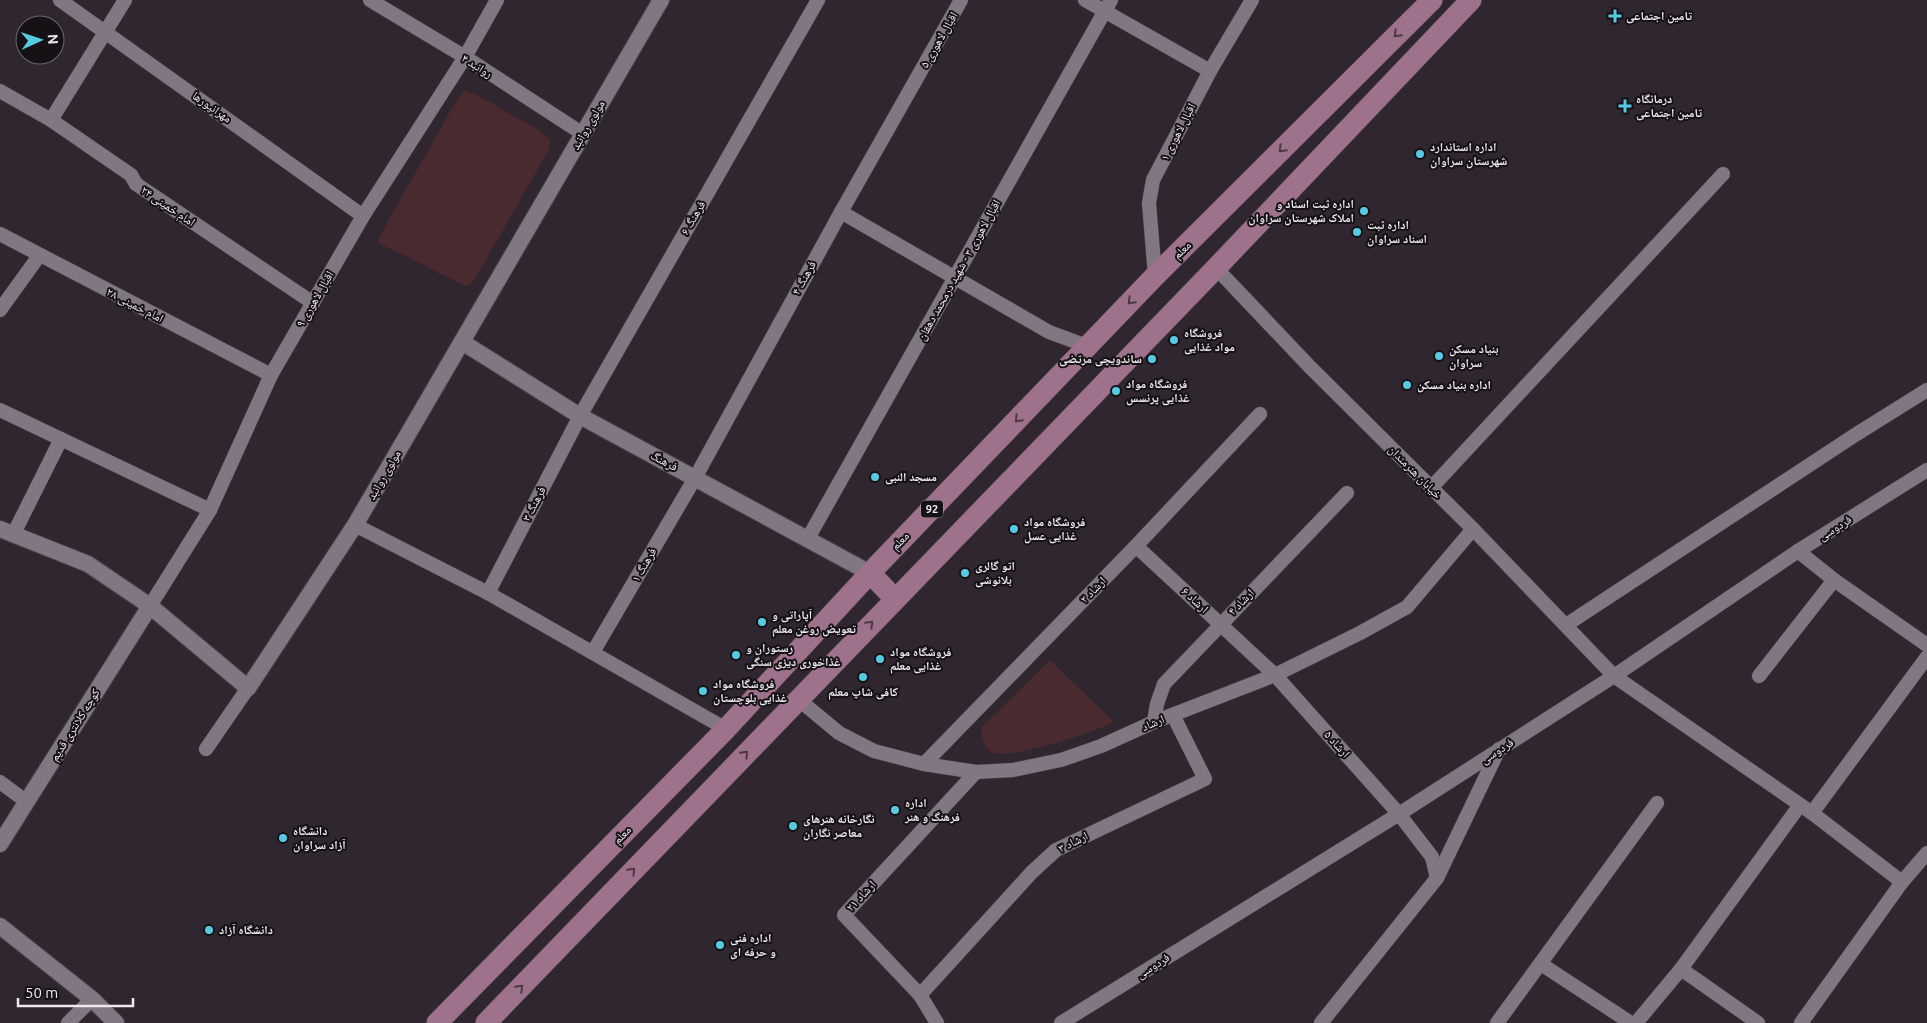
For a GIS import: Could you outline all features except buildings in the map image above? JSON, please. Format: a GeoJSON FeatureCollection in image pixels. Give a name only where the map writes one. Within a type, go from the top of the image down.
{"type":"FeatureCollection","features":[{"type":"Feature","properties":{"kind":"main road","name":"معلم"},"geometry":{"type":"LineString","coordinates":[[437,1023],[726,728],[870,573],[1154,276],[1432,0]]}},
{"type":"Feature","properties":{"kind":"main road"},"geometry":{"type":"LineString","coordinates":[[486,1023],[1216,268],[1471,0]]}},
{"type":"Feature","properties":{"kind":"main road"},"geometry":{"type":"LineString","coordinates":[[870,573],[895,599]]}},
{"type":"Feature","properties":{"kind":"street","name":"مهرانپورها"},"geometry":{"type":"LineString","coordinates":[[60,0],[363,216]]}},
{"type":"Feature","properties":{"kind":"street"},"geometry":{"type":"LineString","coordinates":[[51,120],[125,0]]}},
{"type":"Feature","properties":{"kind":"street","name":"روانبد ۴"},"geometry":{"type":"LineString","coordinates":[[370,0],[465,57],[584,134]]}},
{"type":"Feature","properties":{"kind":"street","name":"اقبال لاهوری ۹"},"geometry":{"type":"LineString","coordinates":[[150,606],[210,510],[271,375],[363,216],[465,57],[497,0]]}},
{"type":"Feature","properties":{"kind":"street","name":"مولوی روانبد"},"geometry":{"type":"LineString","coordinates":[[248,688],[355,525],[661,0]]}},
{"type":"Feature","properties":{"kind":"street","name":"فرهنگ ۶"},"geometry":{"type":"LineString","coordinates":[[580,416],[818,0]]}},
{"type":"Feature","properties":{"kind":"street","name":"اقبال لاهوری ۵"},"geometry":{"type":"LineString","coordinates":[[916,80],[961,0]]}},
{"type":"Feature","properties":{"kind":"street"},"geometry":{"type":"LineString","coordinates":[[1085,0],[1108,6],[1210,70]]}},
{"type":"Feature","properties":{"kind":"street","name":"اقبال لاهوری ۱"},"geometry":{"type":"LineString","coordinates":[[1154,276],[1149,203],[1153,180],[1210,70],[1252,0]]}},
{"type":"Feature","properties":{"kind":"street","name":"اقبال لاهوری ۳ - شهید درمحمد دهقان"},"geometry":{"type":"LineString","coordinates":[[807,540],[1108,6]]}},
{"type":"Feature","properties":{"kind":"street","name":"فرهنگ ۴"},"geometry":{"type":"LineString","coordinates":[[695,478],[916,80]]}},
{"type":"Feature","properties":{"kind":"street","name":"امام خمینی ۲۴"},"geometry":{"type":"LineString","coordinates":[[0,92],[51,120],[131,175],[136,184],[313,303]]}},
{"type":"Feature","properties":{"kind":"street"},"geometry":{"type":"LineString","coordinates":[[1431,488],[1723,174]]}},
{"type":"Feature","properties":{"kind":"street"},"geometry":{"type":"LineString","coordinates":[[841,212],[955,276],[1049,332],[1087,346]]}},
{"type":"Feature","properties":{"kind":"street","name":"امام خمینی ۲۸"},"geometry":{"type":"LineString","coordinates":[[0,234],[39,256],[271,375]]}},
{"type":"Feature","properties":{"kind":"street"},"geometry":{"type":"LineString","coordinates":[[0,310],[39,256]]}},
{"type":"Feature","properties":{"kind":"street","name":"خیابان هنرمندان"},"geometry":{"type":"LineString","coordinates":[[1216,268],[1309,366],[1473,528],[1614,676],[1812,813],[1902,882]]}},
{"type":"Feature","properties":{"kind":"street","name":"فرهنگ"},"geometry":{"type":"LineString","coordinates":[[462,342],[580,416],[870,573]]}},
{"type":"Feature","properties":{"kind":"street"},"geometry":{"type":"LineString","coordinates":[[1566,625],[1855,435],[1927,390]]}},
{"type":"Feature","properties":{"kind":"street"},"geometry":{"type":"LineString","coordinates":[[0,410],[210,510]]}},
{"type":"Feature","properties":{"kind":"street","name":"ارشاد ۲"},"geometry":{"type":"LineString","coordinates":[[924,764],[1136,546],[1260,414]]}},
{"type":"Feature","properties":{"kind":"street","name":"فرهنگ ۳"},"geometry":{"type":"LineString","coordinates":[[488,593],[580,416]]}},
{"type":"Feature","properties":{"kind":"street"},"geometry":{"type":"LineString","coordinates":[[61,439],[7,532],[88,564],[150,606],[248,688],[206,749]]}},
{"type":"Feature","properties":{"kind":"street","name":"فردوسی"},"geometry":{"type":"LineString","coordinates":[[1061,1023],[1399,814],[1614,676],[1798,551],[1927,470]]}},
{"type":"Feature","properties":{"kind":"street","name":"فرهنگ ۱"},"geometry":{"type":"LineString","coordinates":[[593,652],[695,478]]}},
{"type":"Feature","properties":{"kind":"street","name":"ارشاد ۴"},"geometry":{"type":"LineString","coordinates":[[1154,722],[1157,704],[1164,684],[1347,493]]}},
{"type":"Feature","properties":{"kind":"street"},"geometry":{"type":"LineString","coordinates":[[355,525],[488,593],[726,728]]}},
{"type":"Feature","properties":{"kind":"street","name":"ارشاد"},"geometry":{"type":"LineString","coordinates":[[798,699],[838,733],[874,751],[924,764],[976,772],[1013,770],[1061,760],[1101,746],[1154,722],[1275,675],[1360,633],[1407,606],[1473,528]]}},
{"type":"Feature","properties":{"kind":"street","name":"ارشاد ۶"},"geometry":{"type":"LineString","coordinates":[[1136,546],[1275,675]]}},
{"type":"Feature","properties":{"kind":"street"},"geometry":{"type":"LineString","coordinates":[[1798,551],[1834,580],[1927,645]]}},
{"type":"Feature","properties":{"kind":"street"},"geometry":{"type":"LineString","coordinates":[[1759,676],[1834,580]]}},
{"type":"Feature","properties":{"kind":"street","name":"کوچه کلانتری قدیم"},"geometry":{"type":"LineString","coordinates":[[0,844],[150,606]]}},
{"type":"Feature","properties":{"kind":"street"},"geometry":{"type":"LineString","coordinates":[[1812,813],[1927,657]]}},
{"type":"Feature","properties":{"kind":"street","name":"ارشاد ۵"},"geometry":{"type":"LineString","coordinates":[[1275,675],[1399,814],[1432,857],[1437,878]]}},
{"type":"Feature","properties":{"kind":"street","name":"ارشاد ۳"},"geometry":{"type":"LineString","coordinates":[[920,995],[1032,872],[1056,850],[1205,779],[1173,715]]}},
{"type":"Feature","properties":{"kind":"street"},"geometry":{"type":"LineString","coordinates":[[1321,1023],[1437,878],[1499,749]]}},
{"type":"Feature","properties":{"kind":"street","name":"ارشاد ۲۱"},"geometry":{"type":"LineString","coordinates":[[937,1023],[920,995],[844,916],[976,772]]}},
{"type":"Feature","properties":{"kind":"street"},"geometry":{"type":"LineString","coordinates":[[0,782],[27,802]]}},
{"type":"Feature","properties":{"kind":"street"},"geometry":{"type":"LineString","coordinates":[[1497,1023],[1656,803]]}},
{"type":"Feature","properties":{"kind":"street"},"geometry":{"type":"LineString","coordinates":[[1636,1023],[1681,969],[1800,805]]}},
{"type":"Feature","properties":{"kind":"street"},"geometry":{"type":"LineString","coordinates":[[1802,1023],[1902,882],[1927,853]]}},
{"type":"Feature","properties":{"kind":"street"},"geometry":{"type":"LineString","coordinates":[[0,926],[92,999],[116,1023]]}},
{"type":"Feature","properties":{"kind":"street"},"geometry":{"type":"LineString","coordinates":[[1541,964],[1631,1023]]}},
{"type":"Feature","properties":{"kind":"street"},"geometry":{"type":"LineString","coordinates":[[1681,969],[1758,1023]]}},
{"type":"Feature","properties":{"kind":"street"},"geometry":{"type":"LineString","coordinates":[[68,1023],[92,999]]}},
{"type":"Feature","properties":{"kind":"shaded area"},"geometry":{"type":"Polygon","coordinates":[[[464,90],[481,97],[542,132],[550,140],[550,148],[478,274],[470,285],[466,286],[378,243],[379,237],[464,90]]]}},
{"type":"Feature","properties":{"kind":"shaded area"},"geometry":{"type":"Polygon","coordinates":[[[1050,660],[1114,722],[1072,738],[1033,749],[1015,753],[1000,754],[991,752],[982,738],[981,728],[1050,660]]]}},
{"type":"Feature","properties":{"kind":"place","name":"تامین اجتماعی"},"geometry":{"type":"Point","coordinates":[1615,16]}},
{"type":"Feature","properties":{"kind":"place","name":"درمانگاه تامین اجتماعی"},"geometry":{"type":"Point","coordinates":[1625,106]}},
{"type":"Feature","properties":{"kind":"place","name":"اداره استاندارد شهرستان سراوان"},"geometry":{"type":"Point","coordinates":[1420,154]}},
{"type":"Feature","properties":{"kind":"place","name":"اداره ثبت اسناد و املاک شهرستان سراوان"},"geometry":{"type":"Point","coordinates":[1364,211]}},
{"type":"Feature","properties":{"kind":"place","name":"اداره ثبت اسناد سراوان"},"geometry":{"type":"Point","coordinates":[1357,232]}},
{"type":"Feature","properties":{"kind":"place","name":"فروشگاه مواد غذایی"},"geometry":{"type":"Point","coordinates":[1174,340]}},
{"type":"Feature","properties":{"kind":"place","name":"بنیاد مسکن سراوان"},"geometry":{"type":"Point","coordinates":[1439,356]}},
{"type":"Feature","properties":{"kind":"place","name":"ساندویچی مرتضی"},"geometry":{"type":"Point","coordinates":[1152,359]}},
{"type":"Feature","properties":{"kind":"place","name":"اداره بنیاد مسکن"},"geometry":{"type":"Point","coordinates":[1407,385]}},
{"type":"Feature","properties":{"kind":"place","name":"فروشگاه مواد غذایی پرنسس"},"geometry":{"type":"Point","coordinates":[1116,391]}},
{"type":"Feature","properties":{"kind":"place","name":"مسجد النبی"},"geometry":{"type":"Point","coordinates":[875,477]}},
{"type":"Feature","properties":{"kind":"place","name":"فروشگاه مواد غذایی عسل"},"geometry":{"type":"Point","coordinates":[1014,529]}},
{"type":"Feature","properties":{"kind":"place","name":"اتو گالری بلانوشی"},"geometry":{"type":"Point","coordinates":[965,573]}},
{"type":"Feature","properties":{"kind":"place","name":"آپاراتی و تعویض روغن معلم"},"geometry":{"type":"Point","coordinates":[762,622]}},
{"type":"Feature","properties":{"kind":"place","name":"رستوران و غذاخوری دیزی سنگی"},"geometry":{"type":"Point","coordinates":[736,655]}},
{"type":"Feature","properties":{"kind":"place","name":"فروشگاه مواد غذایی معلم"},"geometry":{"type":"Point","coordinates":[880,659]}},
{"type":"Feature","properties":{"kind":"place","name":"کافی شاپ معلم"},"geometry":{"type":"Point","coordinates":[863,677]}},
{"type":"Feature","properties":{"kind":"place","name":"فروشگاه مواد غذایی بلوچستان"},"geometry":{"type":"Point","coordinates":[703,691]}},
{"type":"Feature","properties":{"kind":"place","name":"اداره فرهنگ و هنر"},"geometry":{"type":"Point","coordinates":[895,810]}},
{"type":"Feature","properties":{"kind":"place","name":"نگارخانه هنرهای معاصر نگاران"},"geometry":{"type":"Point","coordinates":[793,826]}},
{"type":"Feature","properties":{"kind":"place","name":"دانشگاه آزاد سراوان"},"geometry":{"type":"Point","coordinates":[283,838]}},
{"type":"Feature","properties":{"kind":"place","name":"دانشگاه آزاد"},"geometry":{"type":"Point","coordinates":[209,930]}},
{"type":"Feature","properties":{"kind":"place","name":"اداره فنی و حرفه ای"},"geometry":{"type":"Point","coordinates":[720,945]}}]}
